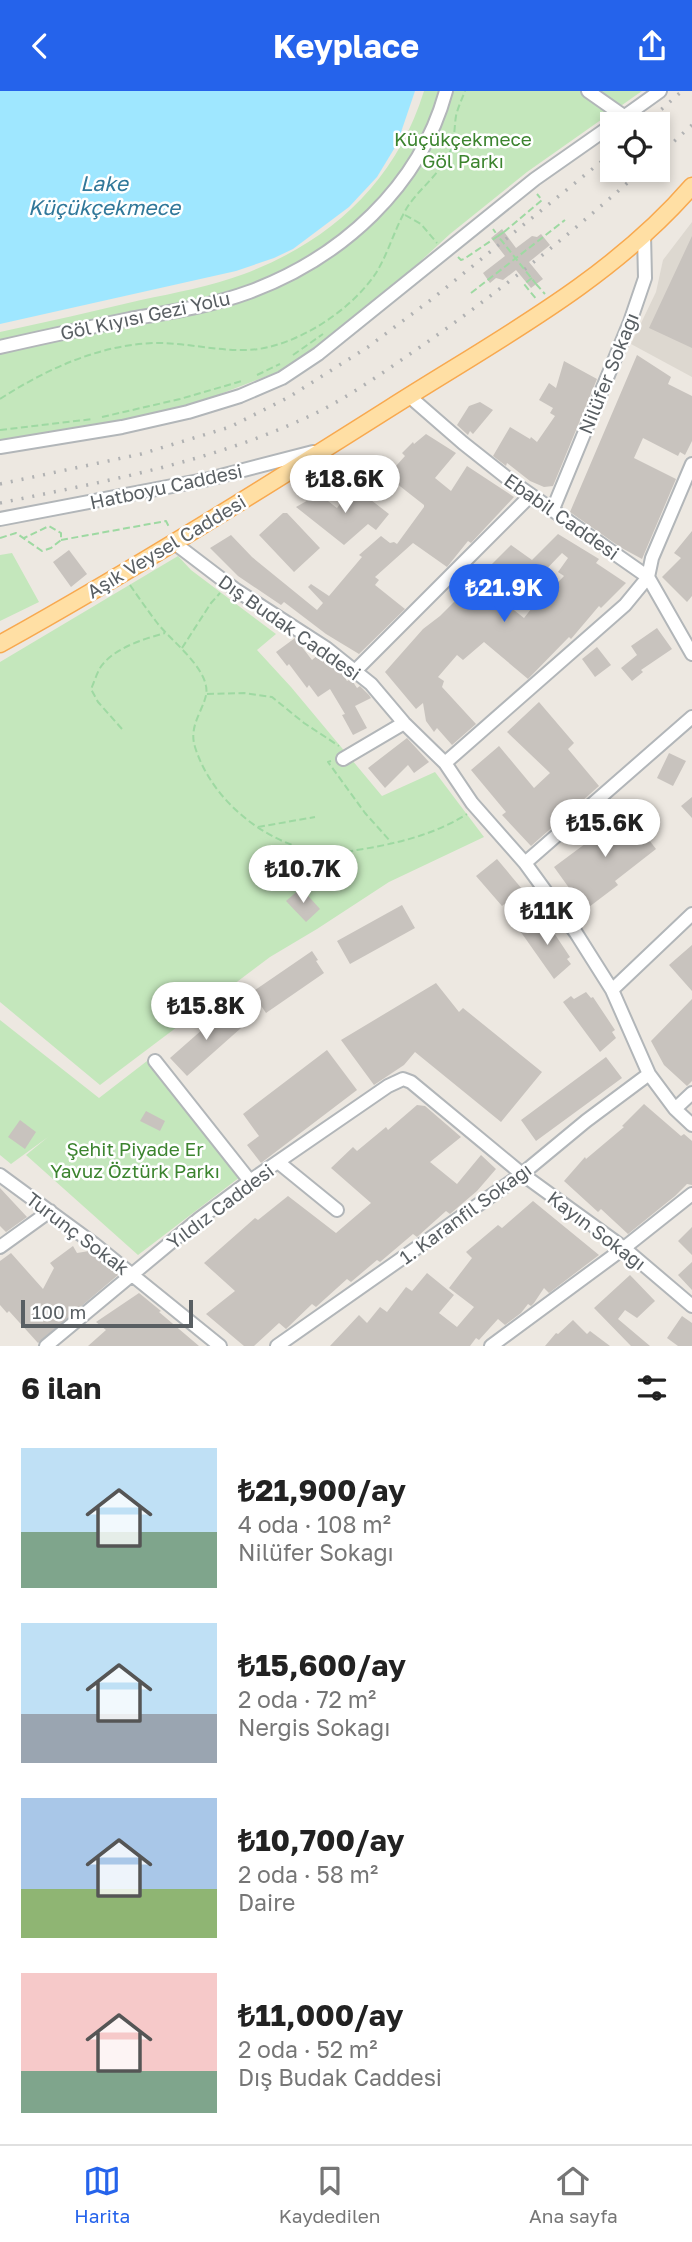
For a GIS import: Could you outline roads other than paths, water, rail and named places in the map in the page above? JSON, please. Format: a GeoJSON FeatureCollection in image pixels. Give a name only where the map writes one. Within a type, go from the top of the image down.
{"type":"FeatureCollection","features":[{"type":"Feature","properties":{"kind":"main road","name":"Aşık Veysel Caddesi"},"geometry":{"type":"LineString","coordinates":[[0,643],[123,574],[173,537],[331,447],[549,300],[603,270],[672,209],[692,186]]}},
{"type":"Feature","properties":{"kind":"street","name":"Göl Kıyısı Gezi Yolu"},"geometry":{"type":"LineString","coordinates":[[0,347],[81,328],[202,306],[248,292],[292,274],[332,249],[393,194],[420,155],[439,118],[446,91]]}},
{"type":"Feature","properties":{"kind":"street"},"geometry":{"type":"LineString","coordinates":[[588,91],[608,112]]}},
{"type":"Feature","properties":{"kind":"street"},"geometry":{"type":"LineString","coordinates":[[631,112],[660,91]]}},
{"type":"Feature","properties":{"kind":"street"},"geometry":{"type":"LineString","coordinates":[[0,447],[122,428],[188,412],[240,396],[282,378],[318,354],[535,179],[600,134]]}},
{"type":"Feature","properties":{"kind":"street","name":"Nilüfer Sokağı"},"geometry":{"type":"LineString","coordinates":[[553,509],[630,322],[645,278],[644,234]]}},
{"type":"Feature","properties":{"kind":"street","name":"Ebabil Caddesi"},"geometry":{"type":"LineString","coordinates":[[409,396],[463,443],[531,495],[649,577],[692,654]]}},
{"type":"Feature","properties":{"kind":"street","name":"Hatboyu Caddesi"},"geometry":{"type":"LineString","coordinates":[[0,519],[209,479],[331,447]]}},
{"type":"Feature","properties":{"kind":"street"},"geometry":{"type":"LineString","coordinates":[[445,762],[625,605],[649,577],[652,558],[692,464]]}},
{"type":"Feature","properties":{"kind":"street"},"geometry":{"type":"LineString","coordinates":[[355,671],[531,495]]}},
{"type":"Feature","properties":{"kind":"street","name":"Dış Budak Caddesi"},"geometry":{"type":"LineString","coordinates":[[173,537],[228,584],[326,648],[371,684],[404,723],[445,762],[476,808],[525,863],[576,933],[612,990],[649,1074],[675,1109],[692,1125]]}},
{"type":"Feature","properties":{"kind":"street"},"geometry":{"type":"LineString","coordinates":[[525,863],[692,717]]}},
{"type":"Feature","properties":{"kind":"street"},"geometry":{"type":"LineString","coordinates":[[344,759],[404,723]]}},
{"type":"Feature","properties":{"kind":"street"},"geometry":{"type":"LineString","coordinates":[[612,990],[692,914]]}},
{"type":"Feature","properties":{"kind":"street"},"geometry":{"type":"LineString","coordinates":[[155,1061],[250,1181]]}},
{"type":"Feature","properties":{"kind":"street","name":"1. Karanfil Sokağı"},"geometry":{"type":"LineString","coordinates":[[277,1346],[522,1174],[649,1074]]}},
{"type":"Feature","properties":{"kind":"street","name":"Yıldız Caddesi"},"geometry":{"type":"LineString","coordinates":[[46,1346],[250,1181],[388,1086],[403,1079]]}},
{"type":"Feature","properties":{"kind":"street","name":"Kayın Sokağı"},"geometry":{"type":"LineString","coordinates":[[403,1079],[411,1082],[522,1174],[624,1248],[692,1305]]}},
{"type":"Feature","properties":{"kind":"street"},"geometry":{"type":"LineString","coordinates":[[675,1109],[692,1093]]}},
{"type":"Feature","properties":{"kind":"street"},"geometry":{"type":"LineString","coordinates":[[278,1162],[337,1210]]}},
{"type":"Feature","properties":{"kind":"street","name":"Turunç Sokak"},"geometry":{"type":"LineString","coordinates":[[0,1175],[133,1274],[220,1346]]}},
{"type":"Feature","properties":{"kind":"street"},"geometry":{"type":"LineString","coordinates":[[491,1346],[624,1248],[692,1193]]}},
{"type":"Feature","properties":{"kind":"street"},"geometry":{"type":"LineString","coordinates":[[0,1247],[50,1211]]}},
{"type":"Feature","properties":{"kind":"water","name":"Lake Küçükçekmece"},"geometry":{"type":"Polygon","coordinates":[[[0,91],[415,91],[397,144],[377,177],[349,207],[293,249],[236,271],[0,324],[0,91]]]}},
{"type":"Feature","properties":{"kind":"railway"},"geometry":{"type":"LineString","coordinates":[[658,112],[682,91]]}},
{"type":"Feature","properties":{"kind":"railway"},"geometry":{"type":"LineString","coordinates":[[670,145],[692,125]]}},
{"type":"Feature","properties":{"kind":"railway"},"geometry":{"type":"LineString","coordinates":[[0,484],[141,454],[230,427],[289,397],[368,347],[432,299],[600,163]]}},
{"type":"Feature","properties":{"kind":"railway"},"geometry":{"type":"LineString","coordinates":[[0,503],[191,460],[265,435],[315,413],[370,381],[500,289],[628,182]]}},
{"type":"Feature","properties":{"kind":"park label","name":"Küçükçekmece Göl Parkı"},"geometry":{"type":"Point","coordinates":[463,149]}},
{"type":"Feature","properties":{"kind":"park label","name":"Şehit Piyade Er Yavuz Öztürk Parkı"},"geometry":{"type":"Point","coordinates":[135,1159]}}]}
